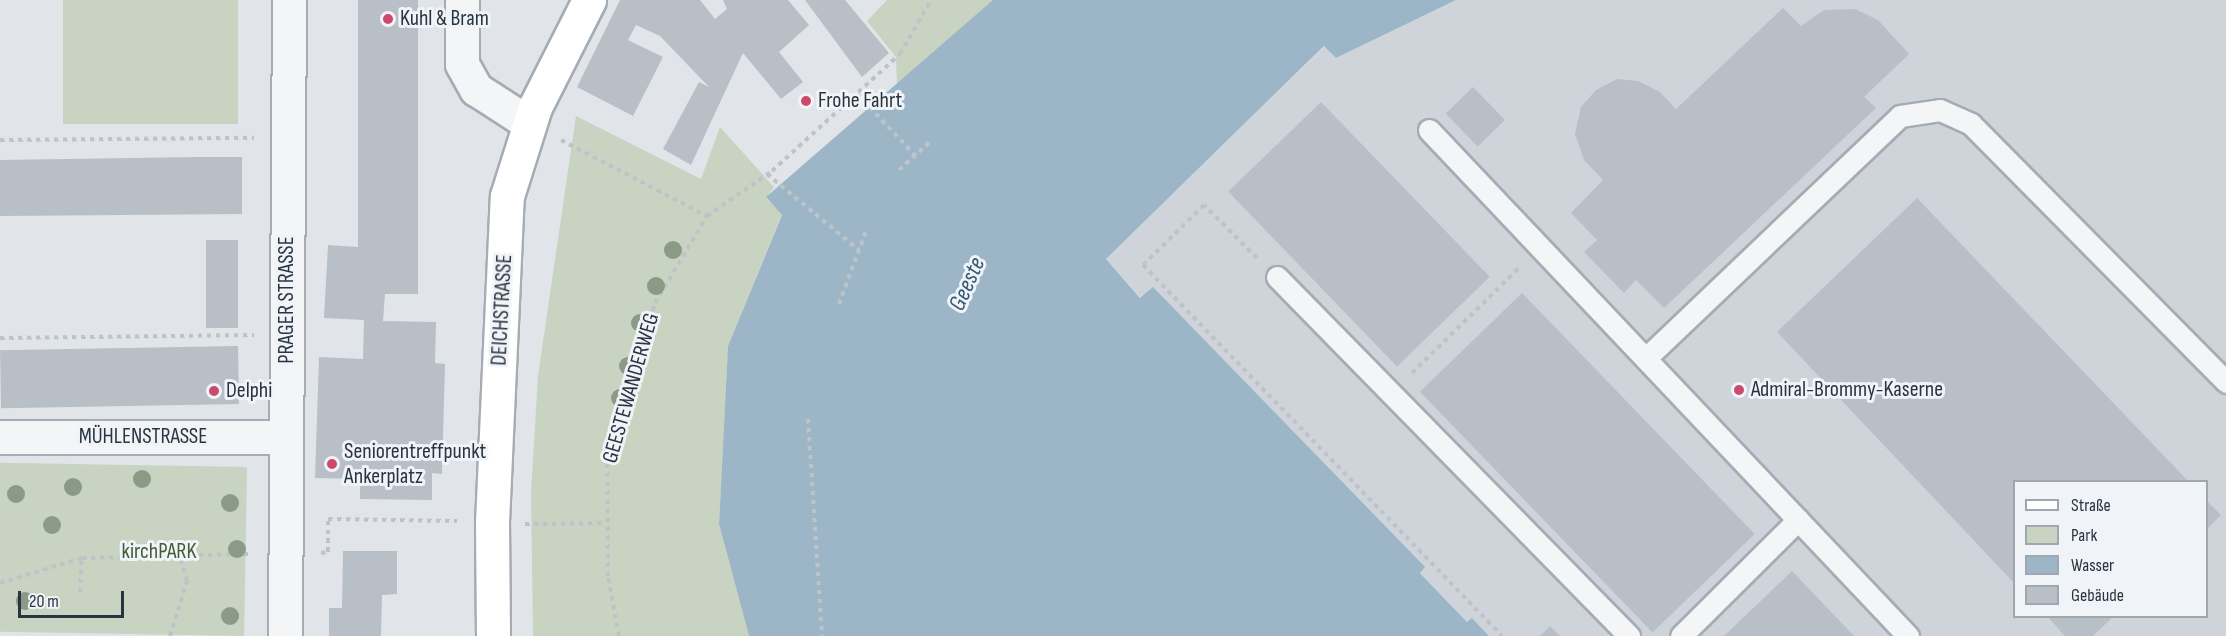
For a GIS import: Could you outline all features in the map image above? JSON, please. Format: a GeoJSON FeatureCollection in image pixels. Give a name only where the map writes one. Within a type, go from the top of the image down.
{"type":"FeatureCollection","features":[{"type":"Feature","properties":{"kind":"main road","name":"DEICHSTRASSE"},"geometry":{"type":"LineString","coordinates":[[493,636],[492,522],[507,196],[530,124],[589,0]]}},
{"type":"Feature","properties":{"kind":"street","name":"PRAGER STRASSE"},"geometry":{"type":"LineString","coordinates":[[285,636],[289,0]]}},
{"type":"Feature","properties":{"kind":"street"},"geometry":{"type":"LineString","coordinates":[[462,0],[462,64],[476,90],[530,124]]}},
{"type":"Feature","properties":{"kind":"street","name":"MÜHLENSTRASSE"},"geometry":{"type":"LineString","coordinates":[[0,437],[286,437]]}},
{"type":"Feature","properties":{"kind":"lane"},"geometry":{"type":"LineString","coordinates":[[1647,357],[1900,116],[1940,110],[1971,124],[2226,382]]}},
{"type":"Feature","properties":{"kind":"lane"},"geometry":{"type":"LineString","coordinates":[[1429,130],[1647,357],[1908,636]]}},
{"type":"Feature","properties":{"kind":"lane"},"geometry":{"type":"LineString","coordinates":[[1276,277],[1629,636]]}},
{"type":"Feature","properties":{"kind":"lane"},"geometry":{"type":"LineString","coordinates":[[1681,636],[1798,520]]}},
{"type":"Feature","properties":{"kind":"path","name":"GEESTEWANDERWEG"},"geometry":{"type":"LineString","coordinates":[[619,636],[606,524],[607,466],[630,374],[654,303],[707,216],[772,171],[900,54],[931,0]]}},
{"type":"Feature","properties":{"kind":"path"},"geometry":{"type":"LineString","coordinates":[[857,94],[916,156]]}},
{"type":"Feature","properties":{"kind":"path"},"geometry":{"type":"LineString","coordinates":[[530,124],[707,216]]}},
{"type":"Feature","properties":{"kind":"path"},"geometry":{"type":"LineString","coordinates":[[0,140],[288,137]]}},
{"type":"Feature","properties":{"kind":"path"},"geometry":{"type":"LineString","coordinates":[[899,170],[930,142]]}},
{"type":"Feature","properties":{"kind":"path"},"geometry":{"type":"LineString","coordinates":[[767,174],[859,250]]}},
{"type":"Feature","properties":{"kind":"path"},"geometry":{"type":"LineString","coordinates":[[1276,277],[1204,205],[1143,265],[1502,636]]}},
{"type":"Feature","properties":{"kind":"path"},"geometry":{"type":"LineString","coordinates":[[839,304],[866,231]]}},
{"type":"Feature","properties":{"kind":"path"},"geometry":{"type":"LineString","coordinates":[[1391,394],[1540,248]]}},
{"type":"Feature","properties":{"kind":"path"},"geometry":{"type":"LineString","coordinates":[[0,338],[286,334]]}},
{"type":"Feature","properties":{"kind":"path"},"geometry":{"type":"LineString","coordinates":[[808,419],[822,636]]}},
{"type":"Feature","properties":{"kind":"path"},"geometry":{"type":"LineString","coordinates":[[0,583],[82,558],[328,552],[328,519],[434,520]]}},
{"type":"Feature","properties":{"kind":"path"},"geometry":{"type":"LineString","coordinates":[[537,525],[606,524]]}},
{"type":"Feature","properties":{"kind":"path"},"geometry":{"type":"LineString","coordinates":[[170,636],[187,581],[179,555]]}},
{"type":"Feature","properties":{"kind":"path"},"geometry":{"type":"LineString","coordinates":[[80,592],[82,558]]}},
{"type":"Feature","properties":{"kind":"shaded area","name":"Admiral-Brommy-Kaserne"},"geometry":{"type":"Polygon","coordinates":[[[1456,0],[2226,0],[2226,636],[1489,636],[1473,619],[1467,622],[1420,572],[1424,567],[1153,288],[1141,298],[1106,259],[1325,46],[1336,58],[1456,0]]]}},
{"type":"Feature","properties":{"kind":"green space"},"geometry":{"type":"Polygon","coordinates":[[[63,0],[238,0],[238,124],[63,124],[63,0]]]}},
{"type":"Feature","properties":{"kind":"green space"},"geometry":{"type":"Polygon","coordinates":[[[887,0],[993,0],[897,87],[896,57],[867,21],[887,0]]]}},
{"type":"Feature","properties":{"kind":"green space"},"geometry":{"type":"Polygon","coordinates":[[[576,116],[701,179],[720,127],[774,187],[766,198],[782,214],[728,346],[719,524],[749,636],[533,636],[531,493],[538,376],[576,116]]]}},
{"type":"Feature","properties":{"kind":"green space","name":"kirchPARK"},"geometry":{"type":"Polygon","coordinates":[[[0,463],[247,467],[244,636],[0,632],[0,463]]]}},
{"type":"Feature","properties":{"kind":"water","name":"Geeste"},"geometry":{"type":"Polygon","coordinates":[[[993,0],[1456,0],[1336,58],[1324,46],[1106,259],[1140,298],[1153,287],[1425,567],[1420,573],[1467,622],[1472,618],[1489,636],[749,636],[719,524],[728,346],[782,215],[766,197],[993,0]]]}},
{"type":"Feature","properties":{"kind":"building"},"geometry":{"type":"Polygon","coordinates":[[[358,0],[418,0],[418,294],[385,294],[383,321],[436,322],[435,363],[445,364],[442,474],[432,473],[432,500],[360,499],[360,479],[315,478],[319,357],[363,359],[364,320],[324,318],[328,245],[358,247],[358,0]]]}},
{"type":"Feature","properties":{"kind":"building"},"geometry":{"type":"Polygon","coordinates":[[[620,0],[700,0],[715,19],[727,9],[723,0],[788,0],[809,25],[779,52],[803,82],[781,99],[743,53],[691,165],[663,149],[699,82],[709,87],[660,36],[636,25],[628,40],[663,57],[633,116],[577,87],[620,0]]]}},
{"type":"Feature","properties":{"kind":"building"},"geometry":{"type":"Polygon","coordinates":[[[805,0],[845,0],[889,53],[862,77],[805,0]]]}},
{"type":"Feature","properties":{"kind":"building"},"geometry":{"type":"Polygon","coordinates":[[[1783,8],[1801,26],[1824,10],[1855,9],[1878,20],[1909,54],[1864,97],[1876,108],[1664,308],[1636,280],[1624,293],[1584,252],[1597,240],[1571,213],[1603,180],[1584,160],[1575,134],[1581,107],[1596,90],[1617,79],[1638,81],[1660,92],[1676,109],[1783,8]]]}},
{"type":"Feature","properties":{"kind":"building"},"geometry":{"type":"Polygon","coordinates":[[[1473,87],[1505,120],[1478,146],[1446,113],[1473,87]]]}},
{"type":"Feature","properties":{"kind":"building"},"geometry":{"type":"Polygon","coordinates":[[[1321,102],[1490,277],[1397,366],[1228,192],[1321,102]]]}},
{"type":"Feature","properties":{"kind":"building"},"geometry":{"type":"Polygon","coordinates":[[[242,157],[242,214],[0,216],[0,160],[242,157]]]}},
{"type":"Feature","properties":{"kind":"building"},"geometry":{"type":"Polygon","coordinates":[[[1917,198],[2187,480],[2013,480],[2013,582],[1777,332],[1917,198]]]}},
{"type":"Feature","properties":{"kind":"building"},"geometry":{"type":"Polygon","coordinates":[[[206,240],[238,240],[238,328],[206,328],[206,240]]]}},
{"type":"Feature","properties":{"kind":"building"},"geometry":{"type":"Polygon","coordinates":[[[1522,293],[1755,534],[1653,633],[1420,392],[1522,293]]]}},
{"type":"Feature","properties":{"kind":"building"},"geometry":{"type":"Polygon","coordinates":[[[238,346],[239,404],[1,408],[0,350],[238,346]]]}},
{"type":"Feature","properties":{"kind":"building"},"geometry":{"type":"Polygon","coordinates":[[[2208,502],[2221,515],[2208,528],[2208,502]]]}},
{"type":"Feature","properties":{"kind":"building"},"geometry":{"type":"Polygon","coordinates":[[[343,551],[397,551],[397,594],[382,595],[381,636],[329,636],[329,608],[342,608],[343,551]]]}},
{"type":"Feature","properties":{"kind":"building"},"geometry":{"type":"Polygon","coordinates":[[[1792,571],[1854,636],[1724,636],[1792,571]]]}},
{"type":"Feature","properties":{"kind":"building"},"geometry":{"type":"Polygon","coordinates":[[[2049,618],[2112,618],[2093,636],[2065,636],[2049,618]]]}},
{"type":"Feature","properties":{"kind":"building"},"geometry":{"type":"Polygon","coordinates":[[[1550,626],[1560,636],[1540,636],[1550,626]]]}},
{"type":"Feature","properties":{"kind":"place","name":"Kuhl & Bram"},"geometry":{"type":"Point","coordinates":[388,19]}},
{"type":"Feature","properties":{"kind":"place","name":"Frohe Fahrt"},"geometry":{"type":"Point","coordinates":[806,101]}},
{"type":"Feature","properties":{"kind":"place","name":"Admiral-Brommy-Kaserne"},"geometry":{"type":"Point","coordinates":[1739,390]}},
{"type":"Feature","properties":{"kind":"place","name":"Delphi"},"geometry":{"type":"Point","coordinates":[214,391]}},
{"type":"Feature","properties":{"kind":"place","name":"Seniorentreffpunkt Ankerplatz"},"geometry":{"type":"Point","coordinates":[332,464]}}]}
